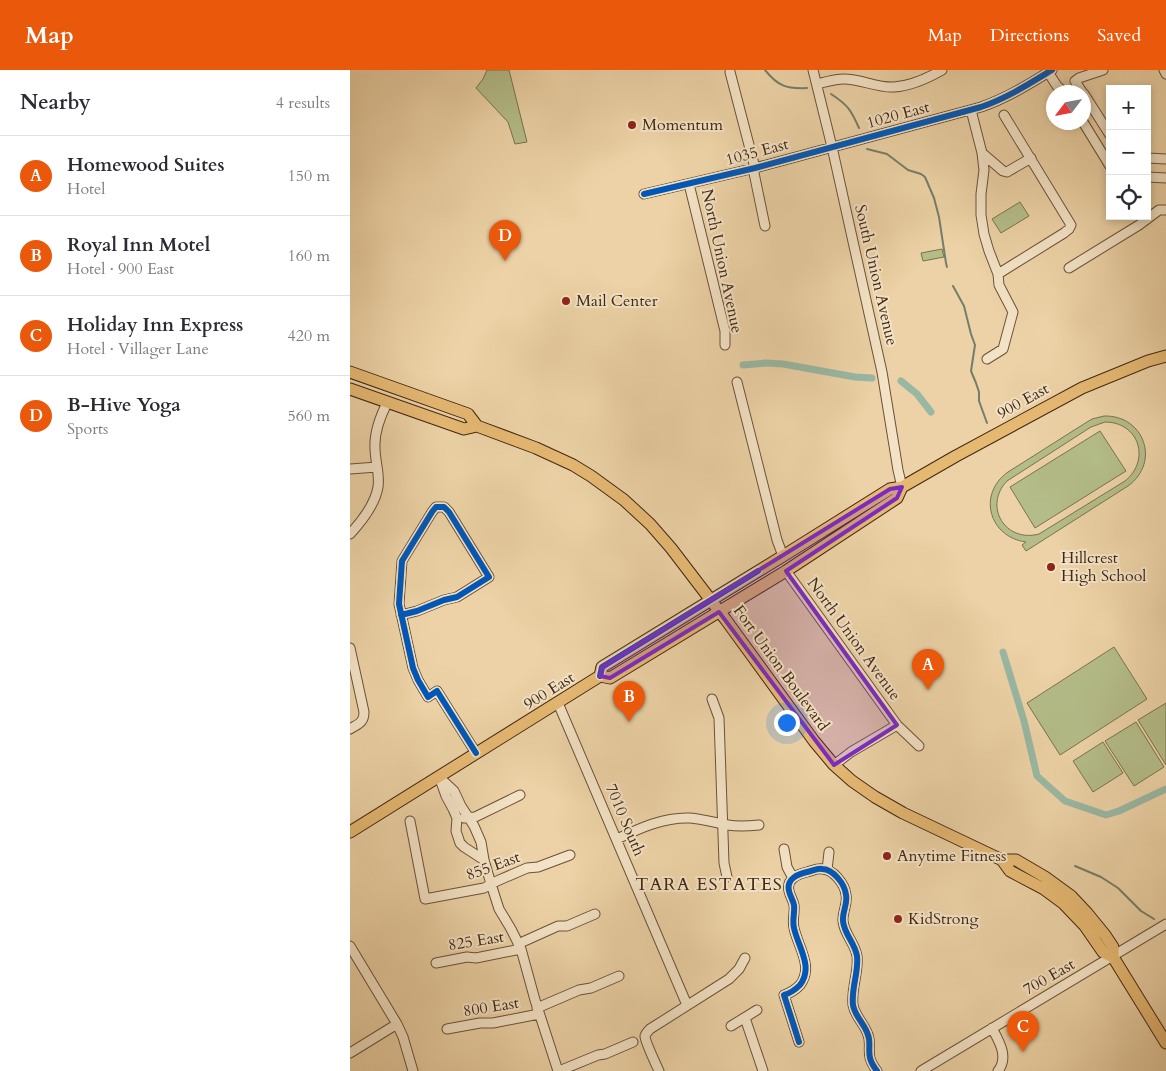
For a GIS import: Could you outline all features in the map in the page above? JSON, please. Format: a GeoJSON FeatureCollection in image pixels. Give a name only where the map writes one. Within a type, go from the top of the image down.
{"type":"FeatureCollection","features":[{"type":"Feature","properties":{"kind":"main road","name":"900 East"},"geometry":{"type":"LineString","coordinates":[[600,676],[602,667],[890,489],[902,487],[1082,388],[1148,361],[1166,356]]}},
{"type":"Feature","properties":{"kind":"main road","name":"Fort Union Boulevard"},"geometry":{"type":"LineString","coordinates":[[350,372],[468,414],[477,426],[555,456],[590,476],[624,500],[644,517],[661,536],[834,765],[861,788],[889,805],[1002,860],[1016,860],[1045,877],[1071,896],[1087,913],[1113,947],[1113,957],[1166,1044]]}},
{"type":"Feature","properties":{"kind":"main road","name":"Fort Union Boulevard"},"geometry":{"type":"LineString","coordinates":[[350,389],[464,430],[477,426]]}},
{"type":"Feature","properties":{"kind":"main road","name":"900 East"},"geometry":{"type":"LineString","coordinates":[[350,832],[600,676],[610,678],[786,571],[897,498],[902,487]]}},
{"type":"Feature","properties":{"kind":"street","name":"South Union Avenue"},"geometry":{"type":"LineString","coordinates":[[813,70],[882,372],[902,487]]}},
{"type":"Feature","properties":{"kind":"street"},"geometry":{"type":"LineString","coordinates":[[817,84],[851,79],[885,87],[895,87],[930,76],[942,70]]}},
{"type":"Feature","properties":{"kind":"street"},"geometry":{"type":"LineString","coordinates":[[1078,85],[1075,81],[1088,74],[1103,70]]}},
{"type":"Feature","properties":{"kind":"street"},"geometry":{"type":"LineString","coordinates":[[1164,70],[1166,74]]}},
{"type":"Feature","properties":{"kind":"street"},"geometry":{"type":"LineString","coordinates":[[1050,71],[1057,85]]}},
{"type":"Feature","properties":{"kind":"street","name":"1020 East"},"geometry":{"type":"LineString","coordinates":[[832,147],[995,102],[1015,93],[1050,71]]}},
{"type":"Feature","properties":{"kind":"street"},"geometry":{"type":"LineString","coordinates":[[730,72],[755,168],[754,173],[765,226]]}},
{"type":"Feature","properties":{"kind":"street"},"geometry":{"type":"LineString","coordinates":[[1091,106],[1106,130]]}},
{"type":"Feature","properties":{"kind":"street"},"geometry":{"type":"LineString","coordinates":[[971,110],[982,153],[984,170],[981,214],[987,242],[998,274],[999,286],[1013,312],[1003,349],[987,359]]}},
{"type":"Feature","properties":{"kind":"street"},"geometry":{"type":"LineString","coordinates":[[998,274],[1064,233],[1071,225],[1004,116]]}},
{"type":"Feature","properties":{"kind":"street"},"geometry":{"type":"LineString","coordinates":[[1087,130],[1106,160]]}},
{"type":"Feature","properties":{"kind":"street","name":"1035 East"},"geometry":{"type":"LineString","coordinates":[[644,194],[755,168],[832,147]]}},
{"type":"Feature","properties":{"kind":"street"},"geometry":{"type":"LineString","coordinates":[[982,153],[1003,171],[1008,172],[1031,158]]}},
{"type":"Feature","properties":{"kind":"street"},"geometry":{"type":"LineString","coordinates":[[1151,158],[1166,159]]}},
{"type":"Feature","properties":{"kind":"street"},"geometry":{"type":"LineString","coordinates":[[1151,177],[1166,178]]}},
{"type":"Feature","properties":{"kind":"street","name":"North Union Avenue"},"geometry":{"type":"LineString","coordinates":[[689,184],[725,331],[725,345]]}},
{"type":"Feature","properties":{"kind":"street"},"geometry":{"type":"LineString","coordinates":[[1069,268],[1139,225],[1159,210],[1166,210]]}},
{"type":"Feature","properties":{"kind":"street"},"geometry":{"type":"LineString","coordinates":[[737,382],[775,532],[783,556]]}},
{"type":"Feature","properties":{"kind":"street"},"geometry":{"type":"LineString","coordinates":[[350,534],[359,524],[378,489],[375,448],[376,433],[387,403]]}},
{"type":"Feature","properties":{"kind":"street"},"geometry":{"type":"LineString","coordinates":[[350,469],[377,467]]}},
{"type":"Feature","properties":{"kind":"street"},"geometry":{"type":"LineString","coordinates":[[400,615],[457,596],[489,576],[444,507],[436,508],[432,512],[402,561],[400,615],[413,668],[418,680],[428,697],[436,691],[476,754]]}},
{"type":"Feature","properties":{"kind":"street","name":"North Union Avenue"},"geometry":{"type":"LineString","coordinates":[[786,571],[897,725],[919,746]]}},
{"type":"Feature","properties":{"kind":"street"},"geometry":{"type":"LineString","coordinates":[[350,648],[364,712],[363,720],[350,729]]}},
{"type":"Feature","properties":{"kind":"street"},"geometry":{"type":"LineString","coordinates":[[712,699],[719,718],[724,863],[727,877]]}},
{"type":"Feature","properties":{"kind":"street","name":"7010 South"},"geometry":{"type":"LineString","coordinates":[[558,703],[687,1005]]}},
{"type":"Feature","properties":{"kind":"street","name":"North Union Avenue"},"geometry":{"type":"LineString","coordinates":[[834,765],[897,725]]}},
{"type":"Feature","properties":{"kind":"street"},"geometry":{"type":"LineString","coordinates":[[439,776],[454,791],[481,842],[490,884],[499,909],[520,946],[538,1011],[558,1071],[633,1042]]}},
{"type":"Feature","properties":{"kind":"street"},"geometry":{"type":"LineString","coordinates":[[439,776],[446,796],[454,809],[456,832],[460,842],[464,847],[484,860]]}},
{"type":"Feature","properties":{"kind":"street"},"geometry":{"type":"LineString","coordinates":[[456,818],[475,817],[520,795]]}},
{"type":"Feature","properties":{"kind":"street"},"geometry":{"type":"LineString","coordinates":[[617,839],[662,821],[678,819],[689,818],[723,824],[759,826]]}},
{"type":"Feature","properties":{"kind":"street","name":"855 East"},"geometry":{"type":"LineString","coordinates":[[410,821],[426,899],[484,888],[527,868],[538,867],[570,855]]}},
{"type":"Feature","properties":{"kind":"street"},"geometry":{"type":"LineString","coordinates":[[784,849],[786,867],[793,878]]}},
{"type":"Feature","properties":{"kind":"street"},"geometry":{"type":"LineString","coordinates":[[827,870],[829,852]]}},
{"type":"Feature","properties":{"kind":"street"},"geometry":{"type":"LineString","coordinates":[[799,1042],[784,995],[794,991],[799,986],[805,975],[806,967],[793,926],[794,905],[788,889],[793,878],[799,874],[817,869],[827,870],[843,886],[846,895],[843,920],[844,929],[853,944],[858,967],[853,1007],[868,1034],[870,1058],[877,1071]]}},
{"type":"Feature","properties":{"kind":"street","name":"825 East"},"geometry":{"type":"LineString","coordinates":[[436,963],[467,957],[476,958],[520,946],[558,926],[567,926],[596,914]]}},
{"type":"Feature","properties":{"kind":"street","name":"700 East"},"geometry":{"type":"LineString","coordinates":[[921,1071],[1166,924]]}},
{"type":"Feature","properties":{"kind":"street"},"geometry":{"type":"LineString","coordinates":[[350,946],[397,1024],[413,1071]]}},
{"type":"Feature","properties":{"kind":"street"},"geometry":{"type":"LineString","coordinates":[[659,1071],[646,1041],[645,1036],[650,1029],[734,975],[745,958]]}},
{"type":"Feature","properties":{"kind":"street","name":"800 East"},"geometry":{"type":"LineString","coordinates":[[447,1029],[480,1023],[493,1023],[538,1011],[580,990],[591,988],[619,976]]}},
{"type":"Feature","properties":{"kind":"street"},"geometry":{"type":"LineString","coordinates":[[731,1026],[757,1010]]}},
{"type":"Feature","properties":{"kind":"street"},"geometry":{"type":"LineString","coordinates":[[744,1018],[764,1071]]}},
{"type":"Feature","properties":{"kind":"street"},"geometry":{"type":"LineString","coordinates":[[350,1053],[397,1024]]}},
{"type":"Feature","properties":{"kind":"street"},"geometry":{"type":"LineString","coordinates":[[992,1028],[1003,1052],[1003,1060],[998,1071]]}},
{"type":"Feature","properties":{"kind":"highlighted area"},"geometry":{"type":"Polygon","coordinates":[[[902,487],[897,498],[786,571],[897,725],[834,765],[719,612],[610,678],[600,676],[602,667],[890,489],[902,487]]]}},
{"type":"Feature","properties":{"kind":"green space"},"geometry":{"type":"Polygon","coordinates":[[[487,70],[509,70],[527,142],[515,144],[508,122],[476,88],[487,70]]]}},
{"type":"Feature","properties":{"kind":"green space"},"geometry":{"type":"Polygon","coordinates":[[[1020,202],[1029,216],[1001,233],[992,219],[1020,202]]]}},
{"type":"Feature","properties":{"kind":"green space"},"geometry":{"type":"Polygon","coordinates":[[[942,249],[944,257],[923,261],[921,253],[942,249]]]}},
{"type":"Feature","properties":{"kind":"green space"},"geometry":{"type":"Polygon","coordinates":[[[1104,416],[1118,418],[1129,423],[1138,431],[1143,442],[1145,453],[1144,465],[1138,476],[1128,486],[1026,551],[1022,545],[1026,542],[1013,538],[1003,532],[991,513],[990,502],[998,481],[1008,472],[1092,419],[1104,416]],[[1105,422],[1091,427],[1007,481],[1000,491],[997,501],[1001,520],[1008,528],[1016,533],[1027,535],[1039,534],[1125,481],[1138,463],[1138,444],[1126,428],[1105,422]]]}},
{"type":"Feature","properties":{"kind":"green space"},"geometry":{"type":"Polygon","coordinates":[[[1100,431],[1126,471],[1035,528],[1010,487],[1100,431]]]}},
{"type":"Feature","properties":{"kind":"green space"},"geometry":{"type":"Polygon","coordinates":[[[1114,647],[1147,699],[1060,755],[1027,703],[1114,647]]]}},
{"type":"Feature","properties":{"kind":"green space"},"geometry":{"type":"Polygon","coordinates":[[[1166,703],[1166,765],[1138,720],[1166,703]]]}},
{"type":"Feature","properties":{"kind":"green space"},"geometry":{"type":"Polygon","coordinates":[[[1136,722],[1164,767],[1134,786],[1105,741],[1136,722]]]}},
{"type":"Feature","properties":{"kind":"green space"},"geometry":{"type":"Polygon","coordinates":[[[1103,742],[1123,773],[1093,792],[1073,761],[1103,742]]]}},
{"type":"Feature","properties":{"kind":"waterway"},"geometry":{"type":"LineString","coordinates":[[765,70],[778,83],[793,88],[807,88]]}},
{"type":"Feature","properties":{"kind":"waterway"},"geometry":{"type":"LineString","coordinates":[[831,94],[848,108],[859,128]]}},
{"type":"Feature","properties":{"kind":"waterway"},"geometry":{"type":"LineString","coordinates":[[867,149],[887,154],[908,170],[925,177],[934,198],[939,217],[947,267]]}},
{"type":"Feature","properties":{"kind":"waterway"},"geometry":{"type":"LineString","coordinates":[[953,286],[964,306],[975,345],[971,371],[987,423]]}},
{"type":"Feature","properties":{"kind":"waterway"},"geometry":{"type":"LineString","coordinates":[[743,365],[783,364],[855,377],[872,378]]}},
{"type":"Feature","properties":{"kind":"waterway"},"geometry":{"type":"LineString","coordinates":[[901,381],[917,394],[931,412]]}},
{"type":"Feature","properties":{"kind":"waterway"},"geometry":{"type":"LineString","coordinates":[[1003,652],[1024,721],[1037,776],[1065,801],[1106,815],[1166,789]]}},
{"type":"Feature","properties":{"kind":"waterway"},"geometry":{"type":"LineString","coordinates":[[1075,866],[1101,877],[1118,888],[1141,911],[1154,919]]}},
{"type":"Feature","properties":{"kind":"cycle path"},"geometry":{"type":"LineString","coordinates":[[644,194],[755,168],[981,107],[1009,95],[1052,70]]}},
{"type":"Feature","properties":{"kind":"cycle path"},"geometry":{"type":"LineString","coordinates":[[401,615],[417,611],[444,600],[457,597],[489,577],[449,512],[444,507],[436,507],[432,512],[402,561],[399,604],[413,668],[418,680],[428,697],[437,691],[476,753]]}},
{"type":"Feature","properties":{"kind":"cycle path"},"geometry":{"type":"LineString","coordinates":[[600,676],[602,667],[758,571]]}},
{"type":"Feature","properties":{"kind":"cycle path"},"geometry":{"type":"LineString","coordinates":[[799,1042],[784,995],[800,985],[806,971],[804,957],[794,928],[794,905],[789,893],[789,883],[804,873],[822,869],[834,874],[841,882],[845,891],[844,926],[857,956],[853,1005],[867,1031],[870,1058],[877,1071]]}},
{"type":"Feature","properties":{"kind":"place","name":"Momentum"},"geometry":{"type":"Point","coordinates":[632,125]}},
{"type":"Feature","properties":{"kind":"place","name":"B-Hive Yoga"},"geometry":{"type":"Point","coordinates":[505,261]}},
{"type":"Feature","properties":{"kind":"place","name":"Mail Center"},"geometry":{"type":"Point","coordinates":[566,301]}},
{"type":"Feature","properties":{"kind":"place","name":"Hillcrest High School"},"geometry":{"type":"Point","coordinates":[1051,567]}},
{"type":"Feature","properties":{"kind":"place","name":"Homewood Suites"},"geometry":{"type":"Point","coordinates":[928,690]}},
{"type":"Feature","properties":{"kind":"place","name":"Royal Inn Motel"},"geometry":{"type":"Point","coordinates":[629,722]}},
{"type":"Feature","properties":{"kind":"place","name":"Anytime Fitness"},"geometry":{"type":"Point","coordinates":[887,856]}},
{"type":"Feature","properties":{"kind":"place","name":"KidStrong"},"geometry":{"type":"Point","coordinates":[898,919]}},
{"type":"Feature","properties":{"kind":"place","name":"Holiday Inn Express"},"geometry":{"type":"Point","coordinates":[1023,1052]}},
{"type":"Feature","properties":{"kind":"district","name":"TARA ESTATES"},"geometry":{"type":"Point","coordinates":[709,884]}}]}
